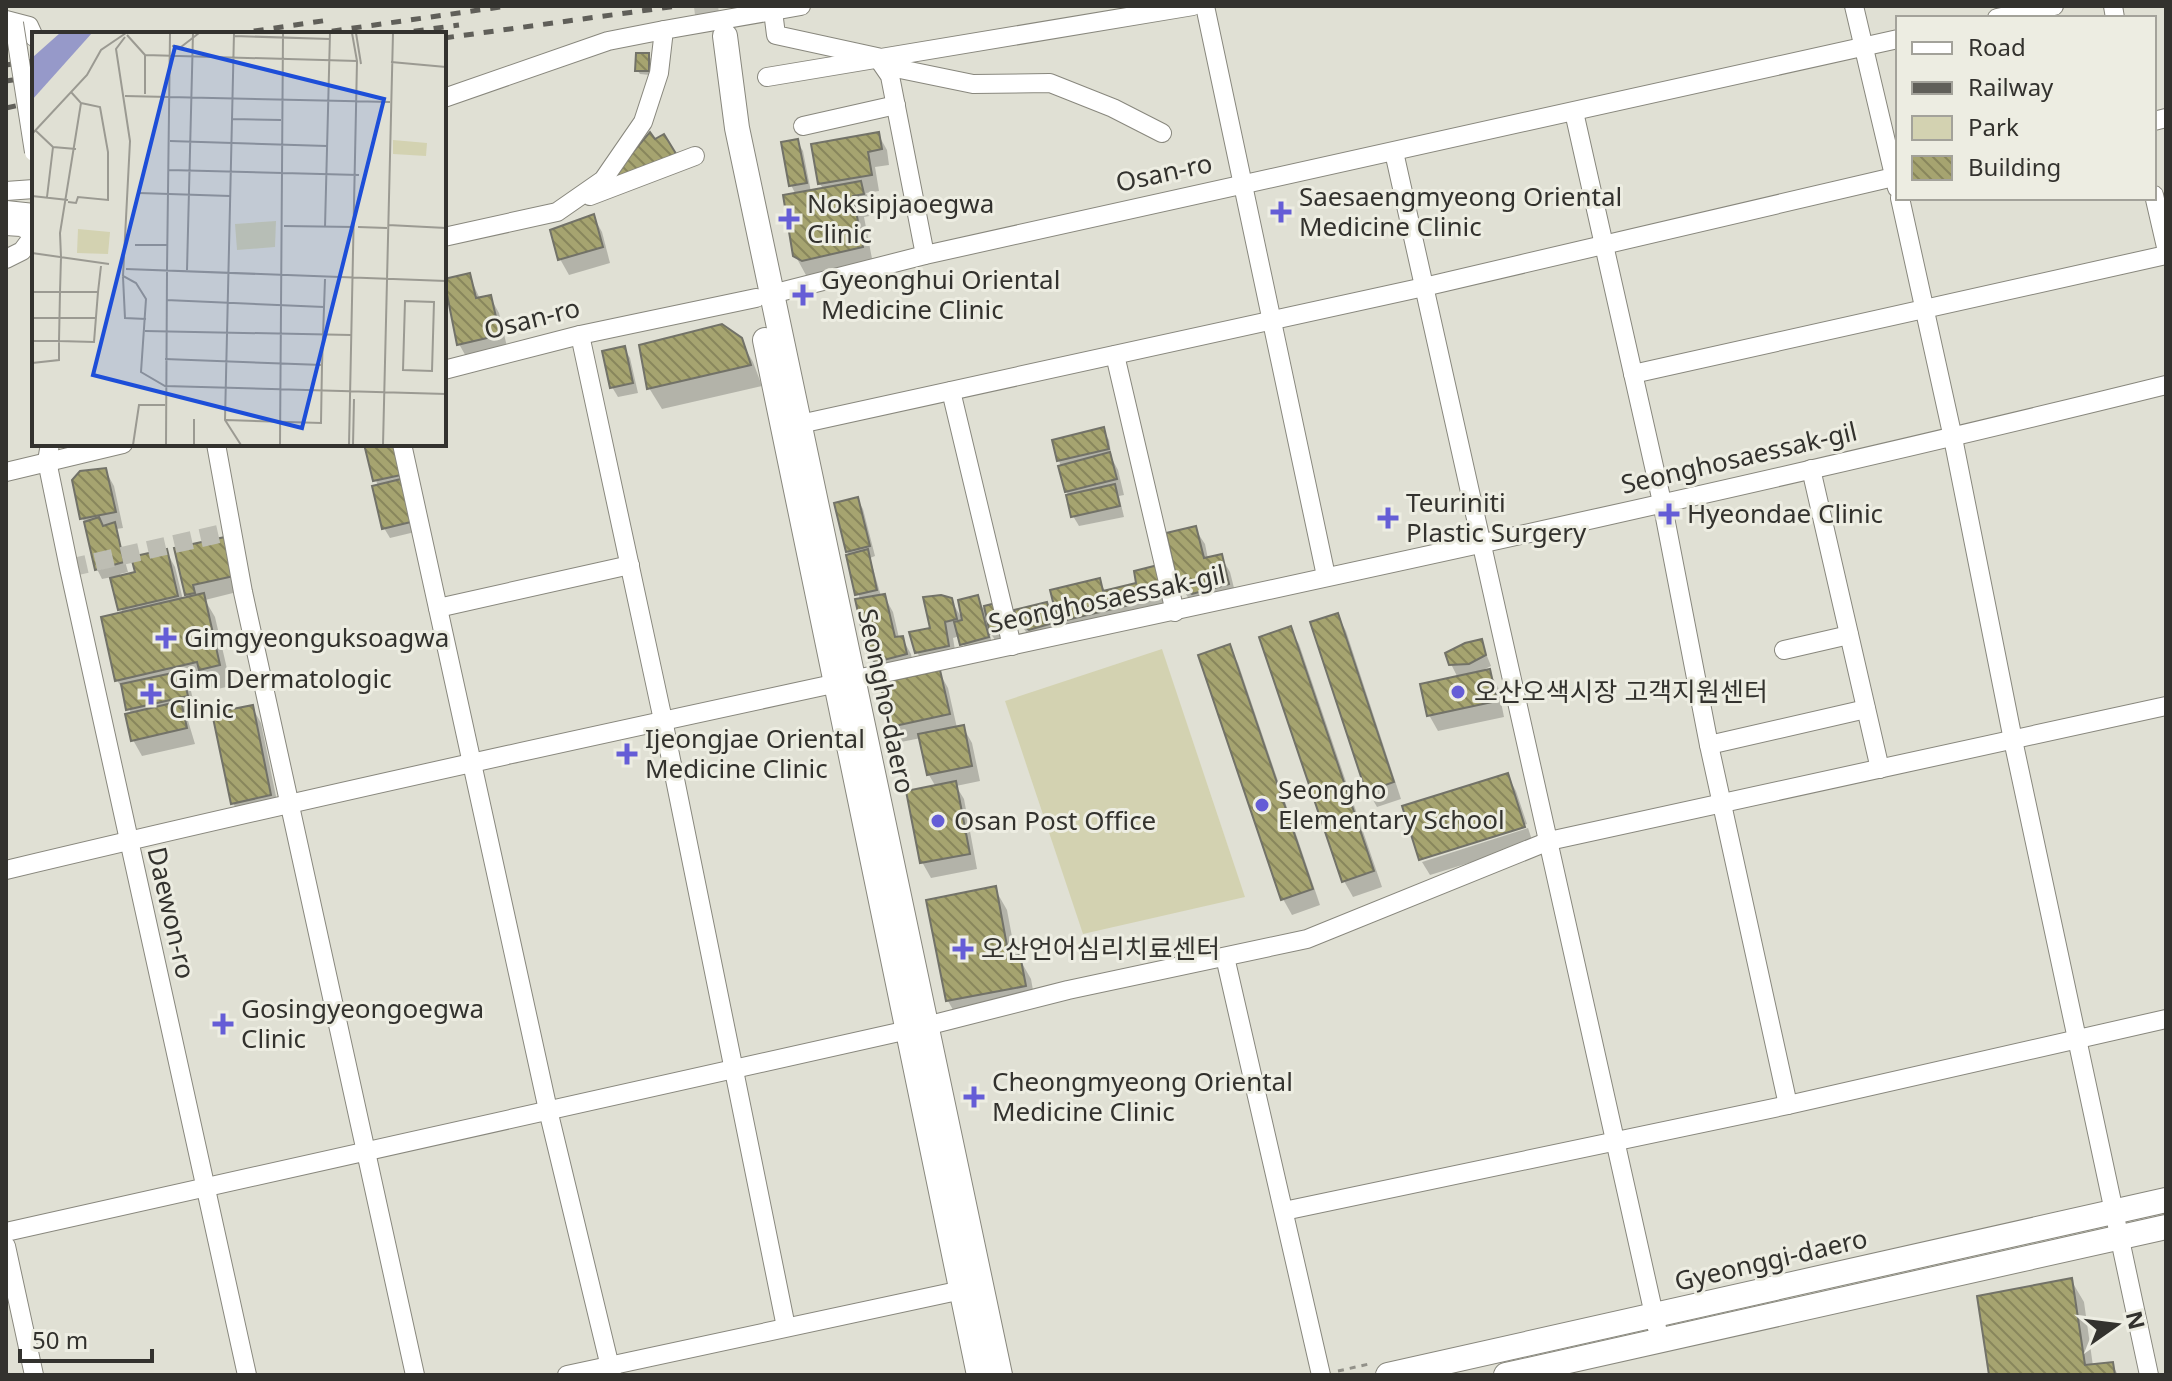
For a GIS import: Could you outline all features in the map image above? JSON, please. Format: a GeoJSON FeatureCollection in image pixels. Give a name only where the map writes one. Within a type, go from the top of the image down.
{"type":"FeatureCollection","features":[{"type":"Feature","properties":{"kind":"main road","name":"Seongho-daero"},"geometry":{"type":"LineString","coordinates":[[718,37],[737,128],[764,296],[917,1028],[1000,1375]]}},
{"type":"Feature","properties":{"kind":"main road","name":"Seongho-daero"},"geometry":{"type":"LineString","coordinates":[[764,296],[800,424],[845,682]]}},
{"type":"Feature","properties":{"kind":"main road","name":"Seongho-daero"},"geometry":{"type":"LineString","coordinates":[[917,1028],[979,1375]]}},
{"type":"Feature","properties":{"kind":"main road","name":"Gyeonggi-daero"},"geometry":{"type":"LineString","coordinates":[[1388,1375],[2166,1200]]}},
{"type":"Feature","properties":{"kind":"main road","name":"Gyeonggi-daero"},"geometry":{"type":"LineString","coordinates":[[1506,1375],[2166,1227]]}},
{"type":"Feature","properties":{"kind":"street"},"geometry":{"type":"LineString","coordinates":[[446,97],[608,41],[801,6]]}},
{"type":"Feature","properties":{"kind":"street"},"geometry":{"type":"LineString","coordinates":[[767,77],[1193,6]]}},
{"type":"Feature","properties":{"kind":"street"},"geometry":{"type":"LineString","coordinates":[[1205,6],[1326,576]]}},
{"type":"Feature","properties":{"kind":"street"},"geometry":{"type":"LineString","coordinates":[[1854,6],[1896,177]]}},
{"type":"Feature","properties":{"kind":"street"},"geometry":{"type":"LineString","coordinates":[[2006,16],[2054,6]]}},
{"type":"Feature","properties":{"kind":"street"},"geometry":{"type":"LineString","coordinates":[[773,11],[776,35],[877,57],[900,69],[973,84],[1050,83],[1113,108],[1162,133]]}},
{"type":"Feature","properties":{"kind":"street"},"geometry":{"type":"LineString","coordinates":[[32,33],[29,26],[10,22],[32,141]]}},
{"type":"Feature","properties":{"kind":"street"},"geometry":{"type":"LineString","coordinates":[[577,201],[603,180],[643,122],[659,73],[664,30]]}},
{"type":"Feature","properties":{"kind":"street","name":"Osan-ro"},"geometry":{"type":"LineString","coordinates":[[446,369],[580,335],[764,296],[925,255],[1896,39]]}},
{"type":"Feature","properties":{"kind":"street"},"geometry":{"type":"LineString","coordinates":[[877,57],[890,76],[925,255]]}},
{"type":"Feature","properties":{"kind":"street"},"geometry":{"type":"LineString","coordinates":[[803,126],[896,105]]}},
{"type":"Feature","properties":{"kind":"street"},"geometry":{"type":"LineString","coordinates":[[1574,112],[1662,502],[1709,745],[1788,1105]]}},
{"type":"Feature","properties":{"kind":"street"},"geometry":{"type":"LineString","coordinates":[[1394,152],[1660,1340]]}},
{"type":"Feature","properties":{"kind":"street"},"geometry":{"type":"LineString","coordinates":[[446,237],[557,212],[577,201],[695,156]]}},
{"type":"Feature","properties":{"kind":"street"},"geometry":{"type":"LineString","coordinates":[[800,424],[1896,181]]}},
{"type":"Feature","properties":{"kind":"street"},"geometry":{"type":"LineString","coordinates":[[6,191],[32,189]]}},
{"type":"Feature","properties":{"kind":"street"},"geometry":{"type":"LineString","coordinates":[[1900,200],[2149,1375]]}},
{"type":"Feature","properties":{"kind":"street"},"geometry":{"type":"LineString","coordinates":[[2155,200],[2166,247]]}},
{"type":"Feature","properties":{"kind":"street"},"geometry":{"type":"LineString","coordinates":[[6,213],[32,214]]}},
{"type":"Feature","properties":{"kind":"street"},"geometry":{"type":"LineString","coordinates":[[6,226],[21,227],[32,233]]}},
{"type":"Feature","properties":{"kind":"street"},"geometry":{"type":"LineString","coordinates":[[6,259],[22,251],[32,237]]}},
{"type":"Feature","properties":{"kind":"street"},"geometry":{"type":"LineString","coordinates":[[1633,374],[2166,255]]}},
{"type":"Feature","properties":{"kind":"street"},"geometry":{"type":"LineString","coordinates":[[580,335],[663,720],[786,1327]]}},
{"type":"Feature","properties":{"kind":"street"},"geometry":{"type":"LineString","coordinates":[[1115,355],[1175,612]]}},
{"type":"Feature","properties":{"kind":"street","name":"Seonghosaessak-gil"},"geometry":{"type":"LineString","coordinates":[[6,870],[663,720],[1175,612],[1953,438],[2166,385]]}},
{"type":"Feature","properties":{"kind":"street"},"geometry":{"type":"LineString","coordinates":[[951,391],[1012,646]]}},
{"type":"Feature","properties":{"kind":"street"},"geometry":{"type":"LineString","coordinates":[[6,472],[48,453],[106,446]]}},
{"type":"Feature","properties":{"kind":"street"},"geometry":{"type":"LineString","coordinates":[[216,446],[243,592],[415,1375]]}},
{"type":"Feature","properties":{"kind":"street"},"geometry":{"type":"LineString","coordinates":[[402,446],[548,1110],[611,1370]]}},
{"type":"Feature","properties":{"kind":"street","name":"Daewon-ro"},"geometry":{"type":"LineString","coordinates":[[48,453],[127,841],[247,1375]]}},
{"type":"Feature","properties":{"kind":"street"},"geometry":{"type":"LineString","coordinates":[[1811,469],[1880,769]]}},
{"type":"Feature","properties":{"kind":"street"},"geometry":{"type":"LineString","coordinates":[[438,608],[630,565]]}},
{"type":"Feature","properties":{"kind":"street"},"geometry":{"type":"LineString","coordinates":[[1784,650],[1849,635]]}},
{"type":"Feature","properties":{"kind":"street"},"geometry":{"type":"LineString","coordinates":[[6,1232],[733,1070],[1068,990],[1307,939],[1549,841],[2166,706]]}},
{"type":"Feature","properties":{"kind":"street"},"geometry":{"type":"LineString","coordinates":[[1709,745],[1866,709]]}},
{"type":"Feature","properties":{"kind":"street"},"geometry":{"type":"LineString","coordinates":[[1225,957],[1321,1375]]}},
{"type":"Feature","properties":{"kind":"street"},"geometry":{"type":"LineString","coordinates":[[1284,1211],[1788,1105],[2166,1019]]}},
{"type":"Feature","properties":{"kind":"street"},"geometry":{"type":"LineString","coordinates":[[6,1246],[34,1375]]}},
{"type":"Feature","properties":{"kind":"street"},"geometry":{"type":"LineString","coordinates":[[567,1375],[611,1370],[786,1327],[962,1290]]}},
{"type":"Feature","properties":{"kind":"green space"},"geometry":{"type":"Polygon","coordinates":[[[1162,649],[1245,897],[1083,934],[1005,701],[1162,649]]]}},
{"type":"Feature","properties":{"kind":"building"},"geometry":{"type":"Polygon","coordinates":[[[636,53],[649,53],[649,71],[635,71],[636,53]]]}},
{"type":"Feature","properties":{"kind":"building"},"geometry":{"type":"Polygon","coordinates":[[[650,132],[655,139],[664,134],[678,157],[618,178],[615,173],[650,132]]]}},
{"type":"Feature","properties":{"kind":"building"},"geometry":{"type":"Polygon","coordinates":[[[879,132],[882,149],[868,152],[872,175],[818,184],[811,144],[879,132]]]}},
{"type":"Feature","properties":{"kind":"building"},"geometry":{"type":"Polygon","coordinates":[[[798,139],[807,183],[789,186],[781,142],[798,139]]]}},
{"type":"Feature","properties":{"kind":"building"},"geometry":{"type":"Polygon","coordinates":[[[861,181],[864,194],[853,196],[863,247],[802,261],[793,256],[783,195],[861,181]]]}},
{"type":"Feature","properties":{"kind":"building"},"geometry":{"type":"Polygon","coordinates":[[[594,214],[603,247],[558,260],[550,230],[594,214]]]}},
{"type":"Feature","properties":{"kind":"building"},"geometry":{"type":"Polygon","coordinates":[[[470,273],[476,298],[491,295],[500,335],[457,345],[446,279],[470,273]]]}},
{"type":"Feature","properties":{"kind":"building"},"geometry":{"type":"Polygon","coordinates":[[[722,324],[742,338],[751,365],[647,389],[639,345],[722,324]]]}},
{"type":"Feature","properties":{"kind":"building"},"geometry":{"type":"Polygon","coordinates":[[[625,346],[633,383],[610,388],[602,351],[625,346]]]}},
{"type":"Feature","properties":{"kind":"building"},"geometry":{"type":"Polygon","coordinates":[[[1104,427],[1109,449],[1057,461],[1052,440],[1104,427]]]}},
{"type":"Feature","properties":{"kind":"building"},"geometry":{"type":"Polygon","coordinates":[[[364,446],[394,446],[401,475],[373,481],[364,446]]]}},
{"type":"Feature","properties":{"kind":"building"},"geometry":{"type":"Polygon","coordinates":[[[1110,452],[1117,479],[1065,492],[1058,466],[1110,452]]]}},
{"type":"Feature","properties":{"kind":"building"},"geometry":{"type":"Polygon","coordinates":[[[106,468],[116,512],[80,519],[72,480],[80,471],[106,468]]]}},
{"type":"Feature","properties":{"kind":"building"},"geometry":{"type":"Polygon","coordinates":[[[401,479],[411,522],[382,529],[372,486],[401,479]]]}},
{"type":"Feature","properties":{"kind":"building"},"geometry":{"type":"Polygon","coordinates":[[[1115,484],[1120,506],[1071,517],[1066,495],[1115,484]]]}},
{"type":"Feature","properties":{"kind":"building"},"geometry":{"type":"Polygon","coordinates":[[[858,497],[870,546],[846,552],[834,503],[858,497]]]}},
{"type":"Feature","properties":{"kind":"building"},"geometry":{"type":"Polygon","coordinates":[[[99,517],[103,526],[115,522],[124,562],[95,570],[84,522],[99,517]]]}},
{"type":"Feature","properties":{"kind":"building"},"geometry":{"type":"Polygon","coordinates":[[[1196,526],[1204,558],[1222,554],[1229,584],[1192,594],[1178,585],[1166,533],[1196,526]]]}},
{"type":"Feature","properties":{"kind":"building"},"geometry":{"type":"Polygon","coordinates":[[[225,537],[234,576],[193,585],[195,593],[185,595],[174,548],[225,537]]]}},
{"type":"Feature","properties":{"kind":"building"},"geometry":{"type":"Polygon","coordinates":[[[167,549],[178,596],[118,610],[110,578],[135,572],[131,557],[167,549]]]}},
{"type":"Feature","properties":{"kind":"building"},"geometry":{"type":"Polygon","coordinates":[[[868,549],[877,590],[855,595],[846,555],[868,549]]]}},
{"type":"Feature","properties":{"kind":"building"},"geometry":{"type":"Polygon","coordinates":[[[1158,565],[1163,590],[1154,599],[1058,622],[1050,590],[1100,578],[1103,591],[1136,583],[1134,571],[1158,565]]]}},
{"type":"Feature","properties":{"kind":"building"},"geometry":{"type":"Polygon","coordinates":[[[204,593],[220,665],[199,670],[197,662],[115,681],[101,617],[204,593]]]}},
{"type":"Feature","properties":{"kind":"building"},"geometry":{"type":"Polygon","coordinates":[[[885,594],[895,637],[903,636],[907,654],[876,662],[868,657],[855,599],[885,594]]]}},
{"type":"Feature","properties":{"kind":"building"},"geometry":{"type":"Polygon","coordinates":[[[941,595],[952,598],[957,619],[945,622],[949,646],[915,653],[909,632],[930,628],[923,597],[941,595]]]}},
{"type":"Feature","properties":{"kind":"building"},"geometry":{"type":"Polygon","coordinates":[[[978,595],[989,637],[960,645],[954,622],[962,620],[958,600],[978,595]]]}},
{"type":"Feature","properties":{"kind":"building"},"geometry":{"type":"Polygon","coordinates":[[[1047,602],[1053,623],[1029,630],[1018,622],[1014,610],[1047,602]]]}},
{"type":"Feature","properties":{"kind":"building"},"geometry":{"type":"Polygon","coordinates":[[[996,603],[1001,624],[997,632],[990,634],[984,606],[996,603]]]}},
{"type":"Feature","properties":{"kind":"building"},"geometry":{"type":"Polygon","coordinates":[[[1338,613],[1394,782],[1366,792],[1310,622],[1338,613]]]}},
{"type":"Feature","properties":{"kind":"building"},"geometry":{"type":"Polygon","coordinates":[[[1291,626],[1374,871],[1342,882],[1259,637],[1291,626]]]}},
{"type":"Feature","properties":{"kind":"building"},"geometry":{"type":"Polygon","coordinates":[[[1482,639],[1486,655],[1469,664],[1449,665],[1445,653],[1482,639]]]}},
{"type":"Feature","properties":{"kind":"building"},"geometry":{"type":"Polygon","coordinates":[[[1230,644],[1313,889],[1281,900],[1198,655],[1230,644]]]}},
{"type":"Feature","properties":{"kind":"building","name":"오산오색시장 고객지원센터"},"geometry":{"type":"Polygon","coordinates":[[[1490,669],[1497,701],[1427,716],[1420,684],[1490,669]]]}},
{"type":"Feature","properties":{"kind":"building"},"geometry":{"type":"Polygon","coordinates":[[[940,670],[950,714],[890,727],[880,683],[940,670]]]}},
{"type":"Feature","properties":{"kind":"building"},"geometry":{"type":"Polygon","coordinates":[[[182,671],[188,696],[126,710],[121,684],[182,671]]]}},
{"type":"Feature","properties":{"kind":"building"},"geometry":{"type":"Polygon","coordinates":[[[181,701],[187,728],[131,741],[125,714],[181,701]]]}},
{"type":"Feature","properties":{"kind":"building"},"geometry":{"type":"Polygon","coordinates":[[[253,705],[271,795],[231,804],[212,713],[253,705]]]}},
{"type":"Feature","properties":{"kind":"building"},"geometry":{"type":"Polygon","coordinates":[[[964,725],[972,766],[927,775],[918,734],[964,725]]]}},
{"type":"Feature","properties":{"kind":"building"},"geometry":{"type":"Polygon","coordinates":[[[1508,773],[1525,827],[1419,860],[1402,806],[1508,773]]]}},
{"type":"Feature","properties":{"kind":"building"},"geometry":{"type":"Polygon","coordinates":[[[956,781],[970,854],[920,863],[906,791],[956,781]]]}},
{"type":"Feature","properties":{"kind":"building"},"geometry":{"type":"Polygon","coordinates":[[[996,886],[1009,957],[1020,955],[1026,986],[946,1001],[926,900],[996,886]]]}},
{"type":"Feature","properties":{"kind":"building"},"geometry":{"type":"Polygon","coordinates":[[[2072,1278],[2085,1365],[2113,1362],[2115,1375],[1989,1375],[1977,1296],[2072,1278]]]}},
{"type":"Feature","properties":{"kind":"tunnel"},"geometry":{"type":"LineString","coordinates":[[706,6],[710,39]]}},
{"type":"Feature","properties":{"kind":"tunnel"},"geometry":{"type":"LineString","coordinates":[[69,568],[232,531]]}},
{"type":"Feature","properties":{"kind":"railway"},"geometry":{"type":"LineString","coordinates":[[326,32],[507,6]]}},
{"type":"Feature","properties":{"kind":"railway"},"geometry":{"type":"LineString","coordinates":[[446,38],[677,6]]}},
{"type":"Feature","properties":{"kind":"railway"},"geometry":{"type":"LineString","coordinates":[[248,32],[329,20]]}},
{"type":"Feature","properties":{"kind":"railway"},"geometry":{"type":"LineString","coordinates":[[408,32],[459,25]]}},
{"type":"Feature","properties":{"kind":"railway"},"geometry":{"type":"LineString","coordinates":[[6,65],[32,61]]}},
{"type":"Feature","properties":{"kind":"railway"},"geometry":{"type":"LineString","coordinates":[[6,81],[32,77]]}},
{"type":"Feature","properties":{"kind":"railway"},"geometry":{"type":"LineString","coordinates":[[6,108],[32,102]]}},
{"type":"Feature","properties":{"kind":"place","name":"Saesaengmyeong Oriental Medicine Clinic"},"geometry":{"type":"Point","coordinates":[1281,212]}},
{"type":"Feature","properties":{"kind":"place","name":"Noksipjaoegwa Clinic"},"geometry":{"type":"Point","coordinates":[789,219]}},
{"type":"Feature","properties":{"kind":"place","name":"Gyeonghui Oriental Medicine Clinic"},"geometry":{"type":"Point","coordinates":[803,295]}},
{"type":"Feature","properties":{"kind":"place","name":"Hyeondae Clinic"},"geometry":{"type":"Point","coordinates":[1669,514]}},
{"type":"Feature","properties":{"kind":"place","name":"Teuriniti Plastic Surgery"},"geometry":{"type":"Point","coordinates":[1388,518]}},
{"type":"Feature","properties":{"kind":"place","name":"Gimgyeonguksoagwa"},"geometry":{"type":"Point","coordinates":[166,638]}},
{"type":"Feature","properties":{"kind":"place","name":"오산오색시장 고객지원센터"},"geometry":{"type":"Point","coordinates":[1458,692]}},
{"type":"Feature","properties":{"kind":"place","name":"Gim Dermatologic Clinic"},"geometry":{"type":"Point","coordinates":[151,694]}},
{"type":"Feature","properties":{"kind":"place","name":"Ijeongjae Oriental Medicine Clinic"},"geometry":{"type":"Point","coordinates":[627,754]}},
{"type":"Feature","properties":{"kind":"place","name":"Seongho Elementary School"},"geometry":{"type":"Point","coordinates":[1262,805]}},
{"type":"Feature","properties":{"kind":"place","name":"Osan Post Office"},"geometry":{"type":"Point","coordinates":[938,821]}},
{"type":"Feature","properties":{"kind":"place","name":"오산언어심리치료센터"},"geometry":{"type":"Point","coordinates":[963,949]}},
{"type":"Feature","properties":{"kind":"place","name":"Gosingyeongoegwa Clinic"},"geometry":{"type":"Point","coordinates":[223,1024]}},
{"type":"Feature","properties":{"kind":"place","name":"Cheongmyeong Oriental Medicine Clinic"},"geometry":{"type":"Point","coordinates":[974,1097]}}]}
